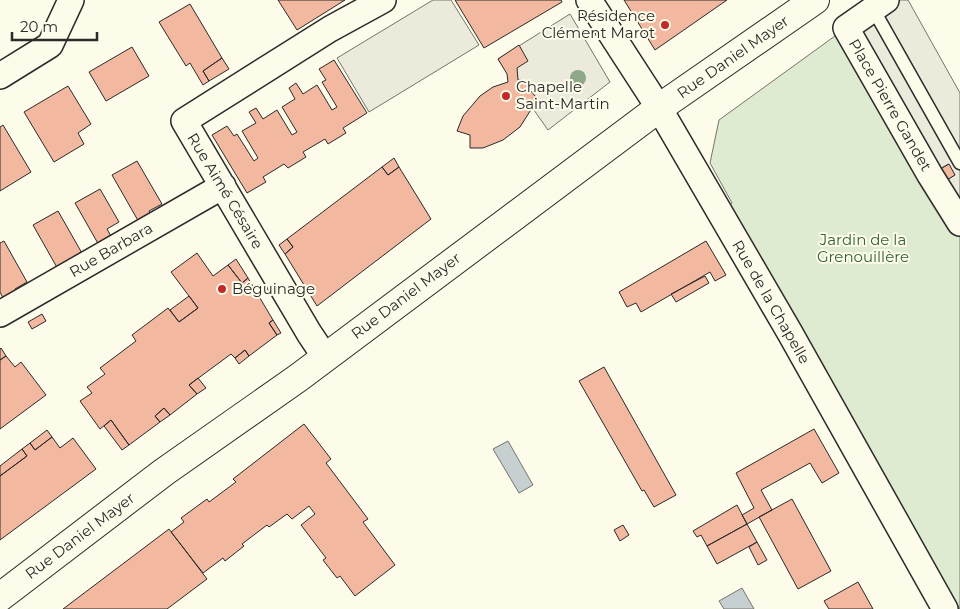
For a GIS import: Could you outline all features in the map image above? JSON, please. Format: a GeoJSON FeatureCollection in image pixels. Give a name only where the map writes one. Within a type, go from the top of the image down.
{"type":"FeatureCollection","features":[{"type":"Feature","properties":{"kind":"main road","name":"Rue Daniel Mayer"},"geometry":{"type":"LineString","coordinates":[[0,596],[164,472],[325,357],[658,108],[815,0]]}},
{"type":"Feature","properties":{"kind":"street"},"geometry":{"type":"LineString","coordinates":[[0,76],[50,45],[71,0]]}},
{"type":"Feature","properties":{"kind":"street","name":"Rue Aimé Césaire"},"geometry":{"type":"LineString","coordinates":[[325,357],[308,332],[184,121],[330,29],[383,0]]}},
{"type":"Feature","properties":{"kind":"street","name":"Rue de la Chapelle"},"geometry":{"type":"LineString","coordinates":[[589,0],[658,108],[790,333],[945,609]]}},
{"type":"Feature","properties":{"kind":"street","name":"Place Pierre Gandet"},"geometry":{"type":"LineString","coordinates":[[876,3],[846,28],[930,175],[960,223]]}},
{"type":"Feature","properties":{"kind":"street","name":"Rue Barbara"},"geometry":{"type":"LineString","coordinates":[[0,314],[223,186]]}},
{"type":"Feature","properties":{"kind":"lane"},"geometry":{"type":"LineString","coordinates":[[876,3],[960,163]]}},
{"type":"Feature","properties":{"kind":"green space","name":"Jardin de la Grenouillère"},"geometry":{"type":"Polygon","coordinates":[[[846,28],[960,224],[960,609],[951,597],[729,206],[732,203],[710,163],[719,120],[846,28]]]}},
{"type":"Feature","properties":{"kind":"shaded area"},"geometry":{"type":"Polygon","coordinates":[[[433,0],[451,0],[479,45],[369,112],[337,58],[433,0]]]}},
{"type":"Feature","properties":{"kind":"shaded area"},"geometry":{"type":"Polygon","coordinates":[[[886,0],[908,0],[960,93],[960,198],[948,205],[937,186],[955,175],[948,164],[930,175],[846,28],[886,0]]]}},
{"type":"Feature","properties":{"kind":"shaded area"},"geometry":{"type":"Polygon","coordinates":[[[570,14],[610,82],[548,130],[498,59],[570,14]]]}},
{"type":"Feature","properties":{"kind":"shaded area"},"geometry":{"type":"Polygon","coordinates":[[[508,441],[533,485],[519,493],[493,449],[508,441]]]}},
{"type":"Feature","properties":{"kind":"shaded area"},"geometry":{"type":"Polygon","coordinates":[[[742,588],[754,609],[724,609],[719,601],[742,588]]]}},
{"type":"Feature","properties":{"kind":"building"},"geometry":{"type":"Polygon","coordinates":[[[278,0],[345,0],[297,30],[278,0]]]}},
{"type":"Feature","properties":{"kind":"building"},"geometry":{"type":"Polygon","coordinates":[[[455,0],[561,0],[562,2],[484,48],[455,0]]]}},
{"type":"Feature","properties":{"kind":"building","name":"Résidence Clément Marot"},"geometry":{"type":"Polygon","coordinates":[[[624,0],[727,0],[655,50],[624,0]]]}},
{"type":"Feature","properties":{"kind":"building"},"geometry":{"type":"Polygon","coordinates":[[[190,4],[222,58],[203,71],[209,81],[203,85],[190,63],[186,66],[159,22],[190,4]]]}},
{"type":"Feature","properties":{"kind":"building","name":"Chapelle Saint-Martin"},"geometry":{"type":"Polygon","coordinates":[[[519,45],[528,61],[517,68],[518,80],[523,80],[536,97],[532,108],[520,127],[503,140],[483,148],[470,148],[470,135],[457,131],[463,116],[480,96],[493,87],[508,82],[507,74],[498,59],[519,45]]]}},
{"type":"Feature","properties":{"kind":"building"},"geometry":{"type":"Polygon","coordinates":[[[132,47],[149,76],[106,101],[89,72],[132,47]]]}},
{"type":"Feature","properties":{"kind":"building"},"geometry":{"type":"Polygon","coordinates":[[[222,58],[229,69],[209,81],[203,71],[222,58]]]}},
{"type":"Feature","properties":{"kind":"building"},"geometry":{"type":"Polygon","coordinates":[[[334,60],[367,113],[343,128],[346,133],[328,144],[325,139],[303,152],[306,157],[288,168],[284,164],[263,177],[266,182],[247,193],[212,135],[227,126],[234,136],[237,134],[254,161],[258,158],[242,131],[256,123],[249,112],[256,108],[263,119],[277,110],[292,135],[297,132],[282,107],[295,99],[289,88],[296,83],[303,94],[317,85],[332,110],[337,107],[322,82],[326,80],[319,69],[334,60]]]}},
{"type":"Feature","properties":{"kind":"building"},"geometry":{"type":"Polygon","coordinates":[[[68,86],[91,124],[78,133],[84,144],[54,162],[24,112],[68,86]]]}},
{"type":"Feature","properties":{"kind":"building"},"geometry":{"type":"Polygon","coordinates":[[[3,125],[31,172],[0,191],[0,127],[3,125]]]}},
{"type":"Feature","properties":{"kind":"building"},"geometry":{"type":"Polygon","coordinates":[[[394,158],[399,167],[388,175],[382,167],[394,158]]]}},
{"type":"Feature","properties":{"kind":"building"},"geometry":{"type":"Polygon","coordinates":[[[137,161],[162,204],[149,211],[152,217],[140,224],[112,175],[137,161]]]}},
{"type":"Feature","properties":{"kind":"building"},"geometry":{"type":"Polygon","coordinates":[[[949,164],[955,175],[937,186],[930,175],[949,164]]]}},
{"type":"Feature","properties":{"kind":"building"},"geometry":{"type":"Polygon","coordinates":[[[382,167],[388,175],[399,167],[431,219],[317,306],[285,254],[293,247],[287,239],[382,167]]]}},
{"type":"Feature","properties":{"kind":"building"},"geometry":{"type":"Polygon","coordinates":[[[100,189],[119,222],[107,229],[113,240],[100,247],[75,203],[100,189]]]}},
{"type":"Feature","properties":{"kind":"building"},"geometry":{"type":"Polygon","coordinates":[[[58,211],[83,255],[59,271],[33,225],[58,211]]]}},
{"type":"Feature","properties":{"kind":"building"},"geometry":{"type":"Polygon","coordinates":[[[287,239],[293,247],[285,254],[279,245],[287,239]]]}},
{"type":"Feature","properties":{"kind":"building"},"geometry":{"type":"Polygon","coordinates":[[[4,241],[27,282],[15,289],[18,294],[5,302],[0,292],[0,243],[4,241]]]}},
{"type":"Feature","properties":{"kind":"building"},"geometry":{"type":"Polygon","coordinates":[[[706,241],[726,275],[715,281],[710,272],[641,312],[636,303],[627,307],[619,292],[706,241]]]}},
{"type":"Feature","properties":{"kind":"building"},"geometry":{"type":"Polygon","coordinates":[[[197,253],[213,276],[228,265],[242,283],[248,278],[273,320],[269,323],[277,335],[249,356],[245,350],[235,358],[231,354],[189,385],[197,394],[170,415],[164,408],[155,416],[160,422],[129,445],[111,420],[100,429],[80,401],[92,393],[87,387],[105,374],[100,368],[136,341],[132,335],[168,308],[179,322],[198,308],[171,272],[197,253]]]}},
{"type":"Feature","properties":{"kind":"building"},"geometry":{"type":"Polygon","coordinates":[[[236,259],[248,278],[242,283],[228,265],[236,259]]]}},
{"type":"Feature","properties":{"kind":"building"},"geometry":{"type":"Polygon","coordinates":[[[705,276],[709,283],[676,302],[671,294],[705,276]]]}},
{"type":"Feature","properties":{"kind":"building"},"geometry":{"type":"Polygon","coordinates":[[[189,296],[198,308],[179,322],[170,310],[189,296]]]}},
{"type":"Feature","properties":{"kind":"building"},"geometry":{"type":"Polygon","coordinates":[[[42,314],[46,321],[32,329],[28,322],[42,314]]]}},
{"type":"Feature","properties":{"kind":"building"},"geometry":{"type":"Polygon","coordinates":[[[273,320],[281,333],[277,335],[269,323],[273,320]]]}},
{"type":"Feature","properties":{"kind":"building"},"geometry":{"type":"Polygon","coordinates":[[[0,349],[6,356],[0,360],[0,349]]]}},
{"type":"Feature","properties":{"kind":"building"},"geometry":{"type":"Polygon","coordinates":[[[245,350],[249,356],[239,364],[235,358],[245,350]]]}},
{"type":"Feature","properties":{"kind":"building"},"geometry":{"type":"Polygon","coordinates":[[[6,356],[15,367],[21,362],[46,395],[0,429],[0,360],[6,356]]]}},
{"type":"Feature","properties":{"kind":"building"},"geometry":{"type":"Polygon","coordinates":[[[604,367],[676,495],[654,507],[644,490],[642,491],[579,381],[604,367]]]}},
{"type":"Feature","properties":{"kind":"building"},"geometry":{"type":"Polygon","coordinates":[[[198,378],[206,388],[197,394],[189,385],[198,378]]]}},
{"type":"Feature","properties":{"kind":"building"},"geometry":{"type":"Polygon","coordinates":[[[164,408],[170,415],[160,422],[155,416],[164,408]]]}},
{"type":"Feature","properties":{"kind":"building"},"geometry":{"type":"Polygon","coordinates":[[[111,420],[129,445],[122,450],[104,426],[111,420]]]}},
{"type":"Feature","properties":{"kind":"building"},"geometry":{"type":"Polygon","coordinates":[[[304,424],[331,459],[326,463],[368,519],[363,522],[395,565],[355,596],[340,576],[337,578],[323,560],[326,558],[301,525],[315,514],[309,506],[292,519],[287,514],[269,527],[267,525],[242,544],[244,546],[225,561],[223,558],[203,573],[171,532],[184,522],[181,518],[207,499],[209,502],[236,482],[233,479],[304,424]]]}},
{"type":"Feature","properties":{"kind":"building"},"geometry":{"type":"Polygon","coordinates":[[[814,429],[839,473],[822,483],[810,463],[761,490],[772,510],[747,524],[742,515],[754,508],[736,473],[814,429]]]}},
{"type":"Feature","properties":{"kind":"building"},"geometry":{"type":"Polygon","coordinates":[[[47,430],[52,437],[35,450],[30,443],[47,430]]]}},
{"type":"Feature","properties":{"kind":"building"},"geometry":{"type":"Polygon","coordinates":[[[52,437],[60,448],[73,438],[96,469],[0,540],[0,476],[27,456],[22,449],[30,443],[35,450],[52,437]]]}},
{"type":"Feature","properties":{"kind":"building"},"geometry":{"type":"Polygon","coordinates":[[[22,449],[27,456],[0,476],[0,466],[22,449]]]}},
{"type":"Feature","properties":{"kind":"building"},"geometry":{"type":"Polygon","coordinates":[[[792,499],[831,571],[798,589],[759,517],[792,499]]]}},
{"type":"Feature","properties":{"kind":"building"},"geometry":{"type":"Polygon","coordinates":[[[737,505],[747,524],[707,546],[701,535],[697,537],[693,531],[737,505]]]}},
{"type":"Feature","properties":{"kind":"building"},"geometry":{"type":"Polygon","coordinates":[[[747,524],[757,542],[717,564],[707,546],[747,524]]]}},
{"type":"Feature","properties":{"kind":"building"},"geometry":{"type":"Polygon","coordinates":[[[623,525],[629,535],[620,541],[614,530],[623,525]]]}},
{"type":"Feature","properties":{"kind":"building"},"geometry":{"type":"Polygon","coordinates":[[[169,529],[207,579],[167,609],[63,609],[169,529]]]}},
{"type":"Feature","properties":{"kind":"building"},"geometry":{"type":"Polygon","coordinates":[[[757,542],[767,560],[758,565],[749,547],[757,542]]]}},
{"type":"Feature","properties":{"kind":"building"},"geometry":{"type":"Polygon","coordinates":[[[858,582],[873,609],[829,609],[824,601],[858,582]]]}},
{"type":"Feature","properties":{"kind":"place","name":"Résidence Clément Marot"},"geometry":{"type":"Point","coordinates":[665,25]}},
{"type":"Feature","properties":{"kind":"place","name":"Chapelle Saint-Martin"},"geometry":{"type":"Point","coordinates":[506,96]}},
{"type":"Feature","properties":{"kind":"place","name":"Béguinage"},"geometry":{"type":"Point","coordinates":[222,289]}}]}
